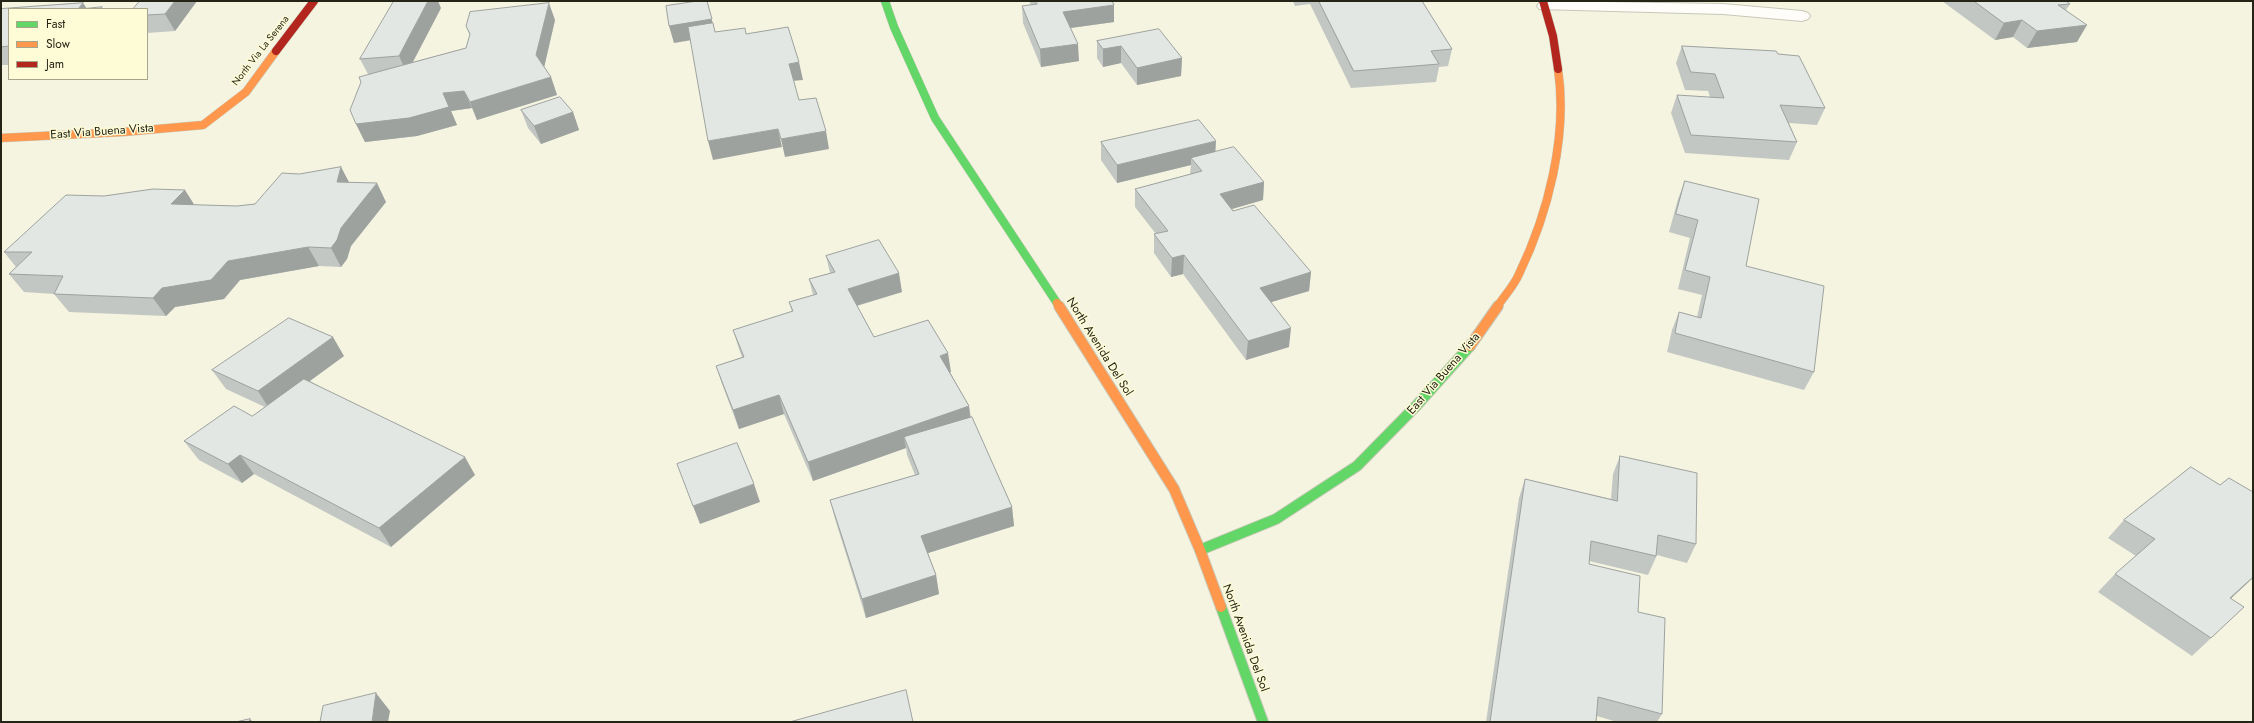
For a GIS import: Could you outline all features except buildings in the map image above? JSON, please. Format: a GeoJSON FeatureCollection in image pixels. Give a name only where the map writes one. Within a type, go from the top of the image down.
{"type":"FeatureCollection","features":[{"type":"Feature","properties":{"kind":"street","name":"North Via La Serena"},"geometry":{"type":"LineString","coordinates":[[203,125],[246,92],[314,1]]}},
{"type":"Feature","properties":{"kind":"street","name":"North Avenida Del Sol"},"geometry":{"type":"LineString","coordinates":[[885,1],[894,27],[935,118],[1068,319],[1174,489],[1200,550],[1263,722]]}},
{"type":"Feature","properties":{"kind":"street","name":"East Via Buena Vista"},"geometry":{"type":"LineString","coordinates":[[1200,550],[1276,519],[1357,466],[1418,405],[1473,343],[1519,275],[1546,203],[1559,148],[1560,83],[1553,36],[1544,3],[1723,9],[1802,16]]}},
{"type":"Feature","properties":{"kind":"street","name":"East Via Buena Vista"},"geometry":{"type":"LineString","coordinates":[[1,138],[122,132],[203,125]]}},
{"type":"Feature","properties":{"kind":"traffic: fast"},"geometry":{"type":"LineString","coordinates":[[885,1],[894,27],[935,118],[1057,303]]}},
{"type":"Feature","properties":{"kind":"traffic: fast"},"geometry":{"type":"LineString","coordinates":[[1200,550],[1276,519],[1357,466],[1417,405],[1470,346]]}},
{"type":"Feature","properties":{"kind":"traffic: fast"},"geometry":{"type":"LineString","coordinates":[[1221,607],[1263,722]]}},
{"type":"Feature","properties":{"kind":"traffic: slow"},"geometry":{"type":"LineString","coordinates":[[1,138],[123,132],[203,125],[246,92],[276,51]]}},
{"type":"Feature","properties":{"kind":"traffic: slow"},"geometry":{"type":"LineString","coordinates":[[1470,346],[1519,275],[1546,203],[1559,148],[1560,83],[1558,69]]}},
{"type":"Feature","properties":{"kind":"traffic: slow"},"geometry":{"type":"LineString","coordinates":[[1057,303],[1174,489],[1200,550],[1221,607]]}},
{"type":"Feature","properties":{"kind":"traffic: jam"},"geometry":{"type":"LineString","coordinates":[[276,51],[314,1]]}},
{"type":"Feature","properties":{"kind":"traffic: jam"},"geometry":{"type":"LineString","coordinates":[[1543,1],[1553,36],[1558,69]]}}]}
